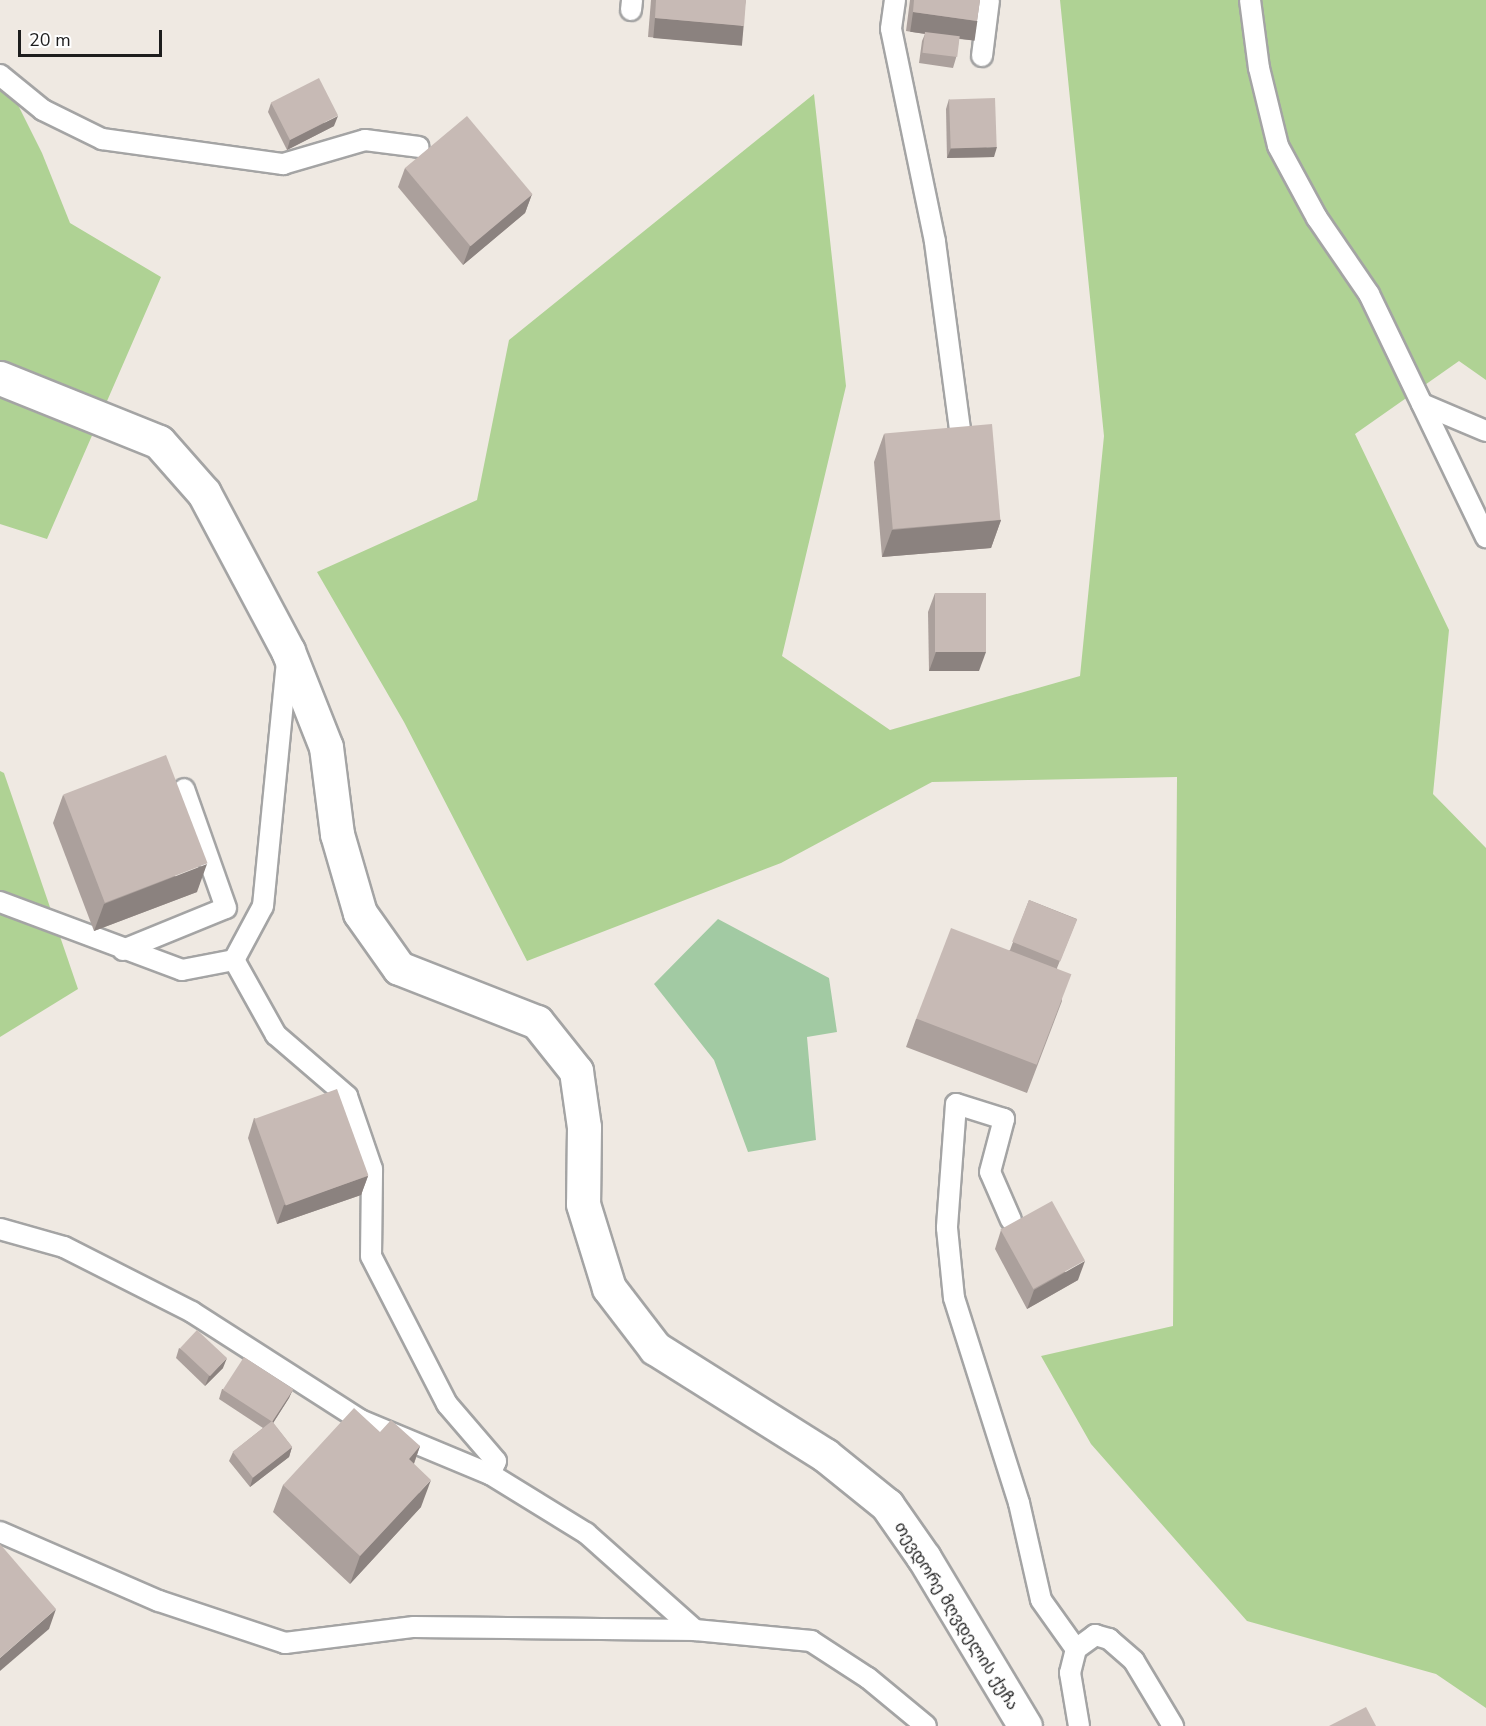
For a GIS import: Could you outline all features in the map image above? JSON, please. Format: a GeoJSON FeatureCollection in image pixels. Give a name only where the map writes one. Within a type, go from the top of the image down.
{"type":"FeatureCollection","features":[{"type":"Feature","properties":{"kind":"street","name":"თევდორე მღვდელის ქუჩა"},"geometry":{"type":"LineString","coordinates":[[0,378],[159,442],[204,493],[288,651],[326,747],[337,834],[360,913],[399,968],[537,1022],[576,1071],[584,1127],[583,1204],[609,1288],[655,1348],[825,1455],[887,1505],[1025,1726]]}},
{"type":"Feature","properties":{"kind":"lane"},"geometry":{"type":"LineString","coordinates":[[895,0],[891,29],[935,242],[960,430]]}},
{"type":"Feature","properties":{"kind":"lane"},"geometry":{"type":"LineString","coordinates":[[982,56],[989,0]]}},
{"type":"Feature","properties":{"kind":"lane"},"geometry":{"type":"LineString","coordinates":[[1250,0],[1259,68],[1278,146],[1317,218],[1369,294],[1486,537]]}},
{"type":"Feature","properties":{"kind":"lane"},"geometry":{"type":"LineString","coordinates":[[0,75],[43,110],[102,140],[283,164],[365,140],[419,147]]}},
{"type":"Feature","properties":{"kind":"lane"},"geometry":{"type":"LineString","coordinates":[[1422,404],[1486,431]]}},
{"type":"Feature","properties":{"kind":"lane"},"geometry":{"type":"LineString","coordinates":[[234,960],[263,906],[288,651]]}},
{"type":"Feature","properties":{"kind":"lane"},"geometry":{"type":"LineString","coordinates":[[123,950],[226,908],[184,789]]}},
{"type":"Feature","properties":{"kind":"lane"},"geometry":{"type":"LineString","coordinates":[[0,902],[123,950],[182,970],[234,960]]}},
{"type":"Feature","properties":{"kind":"lane"},"geometry":{"type":"LineString","coordinates":[[234,960],[276,1035],[347,1096],[372,1169],[371,1256],[447,1404],[496,1461],[490,1474]]}},
{"type":"Feature","properties":{"kind":"lane"},"geometry":{"type":"LineString","coordinates":[[1011,1220],[990,1172],[1004,1119],[956,1104],[947,1228],[954,1298],[1019,1503],[1041,1600],[1076,1649]]}},
{"type":"Feature","properties":{"kind":"lane"},"geometry":{"type":"LineString","coordinates":[[0,1229],[64,1246],[192,1311],[360,1420],[490,1474],[586,1533],[695,1630]]}},
{"type":"Feature","properties":{"kind":"lane"},"geometry":{"type":"LineString","coordinates":[[0,1532],[159,1601],[285,1643],[414,1627],[695,1630],[811,1641],[868,1678],[926,1726]]}},
{"type":"Feature","properties":{"kind":"lane"},"geometry":{"type":"LineString","coordinates":[[1079,1726],[1070,1673],[1076,1649],[1095,1635],[1109,1639],[1134,1661],[1173,1726]]}},
{"type":"Feature","properties":{"kind":"green space"},"geometry":{"type":"Polygon","coordinates":[[[1060,0],[1486,0],[1486,380],[1459,361],[1355,434],[1449,630],[1433,794],[1486,848],[1486,1708],[1436,1674],[1247,1621],[1091,1444],[1041,1356],[1173,1326],[1177,777],[932,782],[781,863],[527,961],[404,722],[317,572],[477,500],[509,340],[814,94],[846,386],[782,656],[890,730],[1080,676],[1104,436],[1060,0]]]}},
{"type":"Feature","properties":{"kind":"green space"},"geometry":{"type":"Polygon","coordinates":[[[0,69],[42,153],[70,223],[161,277],[47,539],[0,524],[0,69]]]}},
{"type":"Feature","properties":{"kind":"green space"},"geometry":{"type":"Polygon","coordinates":[[[0,771],[4,773],[78,989],[0,1037],[0,771]]]}},
{"type":"Feature","properties":{"kind":"green space"},"geometry":{"type":"Polygon","coordinates":[[[718,919],[829,978],[837,1032],[807,1037],[816,1140],[748,1152],[714,1060],[654,984],[718,919]]]}},
{"type":"Feature","properties":{"kind":"building"},"geometry":{"type":"Polygon","coordinates":[[[656,0],[746,0],[744,26],[655,18],[656,0]]]}},
{"type":"Feature","properties":{"kind":"building"},"geometry":{"type":"Polygon","coordinates":[[[914,0],[980,0],[977,21],[913,12],[914,0]]]}},
{"type":"Feature","properties":{"kind":"building"},"geometry":{"type":"Polygon","coordinates":[[[925,32],[960,36],[957,57],[922,53],[925,32]]]}},
{"type":"Feature","properties":{"kind":"building"},"geometry":{"type":"Polygon","coordinates":[[[319,78],[338,115],[290,140],[271,103],[319,78]]]}},
{"type":"Feature","properties":{"kind":"building"},"geometry":{"type":"Polygon","coordinates":[[[995,98],[997,147],[951,149],[949,100],[995,98]]]}},
{"type":"Feature","properties":{"kind":"building"},"geometry":{"type":"Polygon","coordinates":[[[467,116],[533,194],[471,246],[405,168],[467,116]]]}},
{"type":"Feature","properties":{"kind":"building"},"geometry":{"type":"Polygon","coordinates":[[[992,424],[1000,520],[893,529],[884,433],[992,424]]]}},
{"type":"Feature","properties":{"kind":"building"},"geometry":{"type":"Polygon","coordinates":[[[935,593],[986,593],[986,652],[935,652],[935,593]]]}},
{"type":"Feature","properties":{"kind":"building"},"geometry":{"type":"Polygon","coordinates":[[[166,755],[208,863],[105,903],[63,794],[166,755]]]}},
{"type":"Feature","properties":{"kind":"building"},"geometry":{"type":"Polygon","coordinates":[[[1029,900],[1077,919],[1060,961],[1012,942],[1029,900]]]}},
{"type":"Feature","properties":{"kind":"building"},"geometry":{"type":"Polygon","coordinates":[[[951,928],[1071,974],[1037,1065],[916,1019],[951,928]]]}},
{"type":"Feature","properties":{"kind":"building"},"geometry":{"type":"Polygon","coordinates":[[[337,1089],[368,1175],[286,1206],[254,1119],[337,1089]]]}},
{"type":"Feature","properties":{"kind":"building"},"geometry":{"type":"Polygon","coordinates":[[[1052,1201],[1085,1260],[1033,1289],[1000,1230],[1052,1201]]]}},
{"type":"Feature","properties":{"kind":"building"},"geometry":{"type":"Polygon","coordinates":[[[197,1330],[227,1358],[210,1376],[180,1348],[197,1330]]]}},
{"type":"Feature","properties":{"kind":"building"},"geometry":{"type":"Polygon","coordinates":[[[244,1357],[293,1389],[272,1422],[223,1390],[244,1357]]]}},
{"type":"Feature","properties":{"kind":"building"},"geometry":{"type":"Polygon","coordinates":[[[354,1408],[380,1432],[391,1420],[420,1446],[409,1459],[431,1480],[360,1556],[283,1485],[354,1408]]]}},
{"type":"Feature","properties":{"kind":"building"},"geometry":{"type":"Polygon","coordinates":[[[272,1421],[292,1447],[253,1478],[233,1452],[272,1421]]]}},
{"type":"Feature","properties":{"kind":"building"},"geometry":{"type":"Polygon","coordinates":[[[0,1544],[56,1609],[0,1658],[0,1544]]]}},
{"type":"Feature","properties":{"kind":"building"},"geometry":{"type":"Polygon","coordinates":[[[1366,1707],[1376,1726],[1329,1726],[1366,1707]]]}}]}
